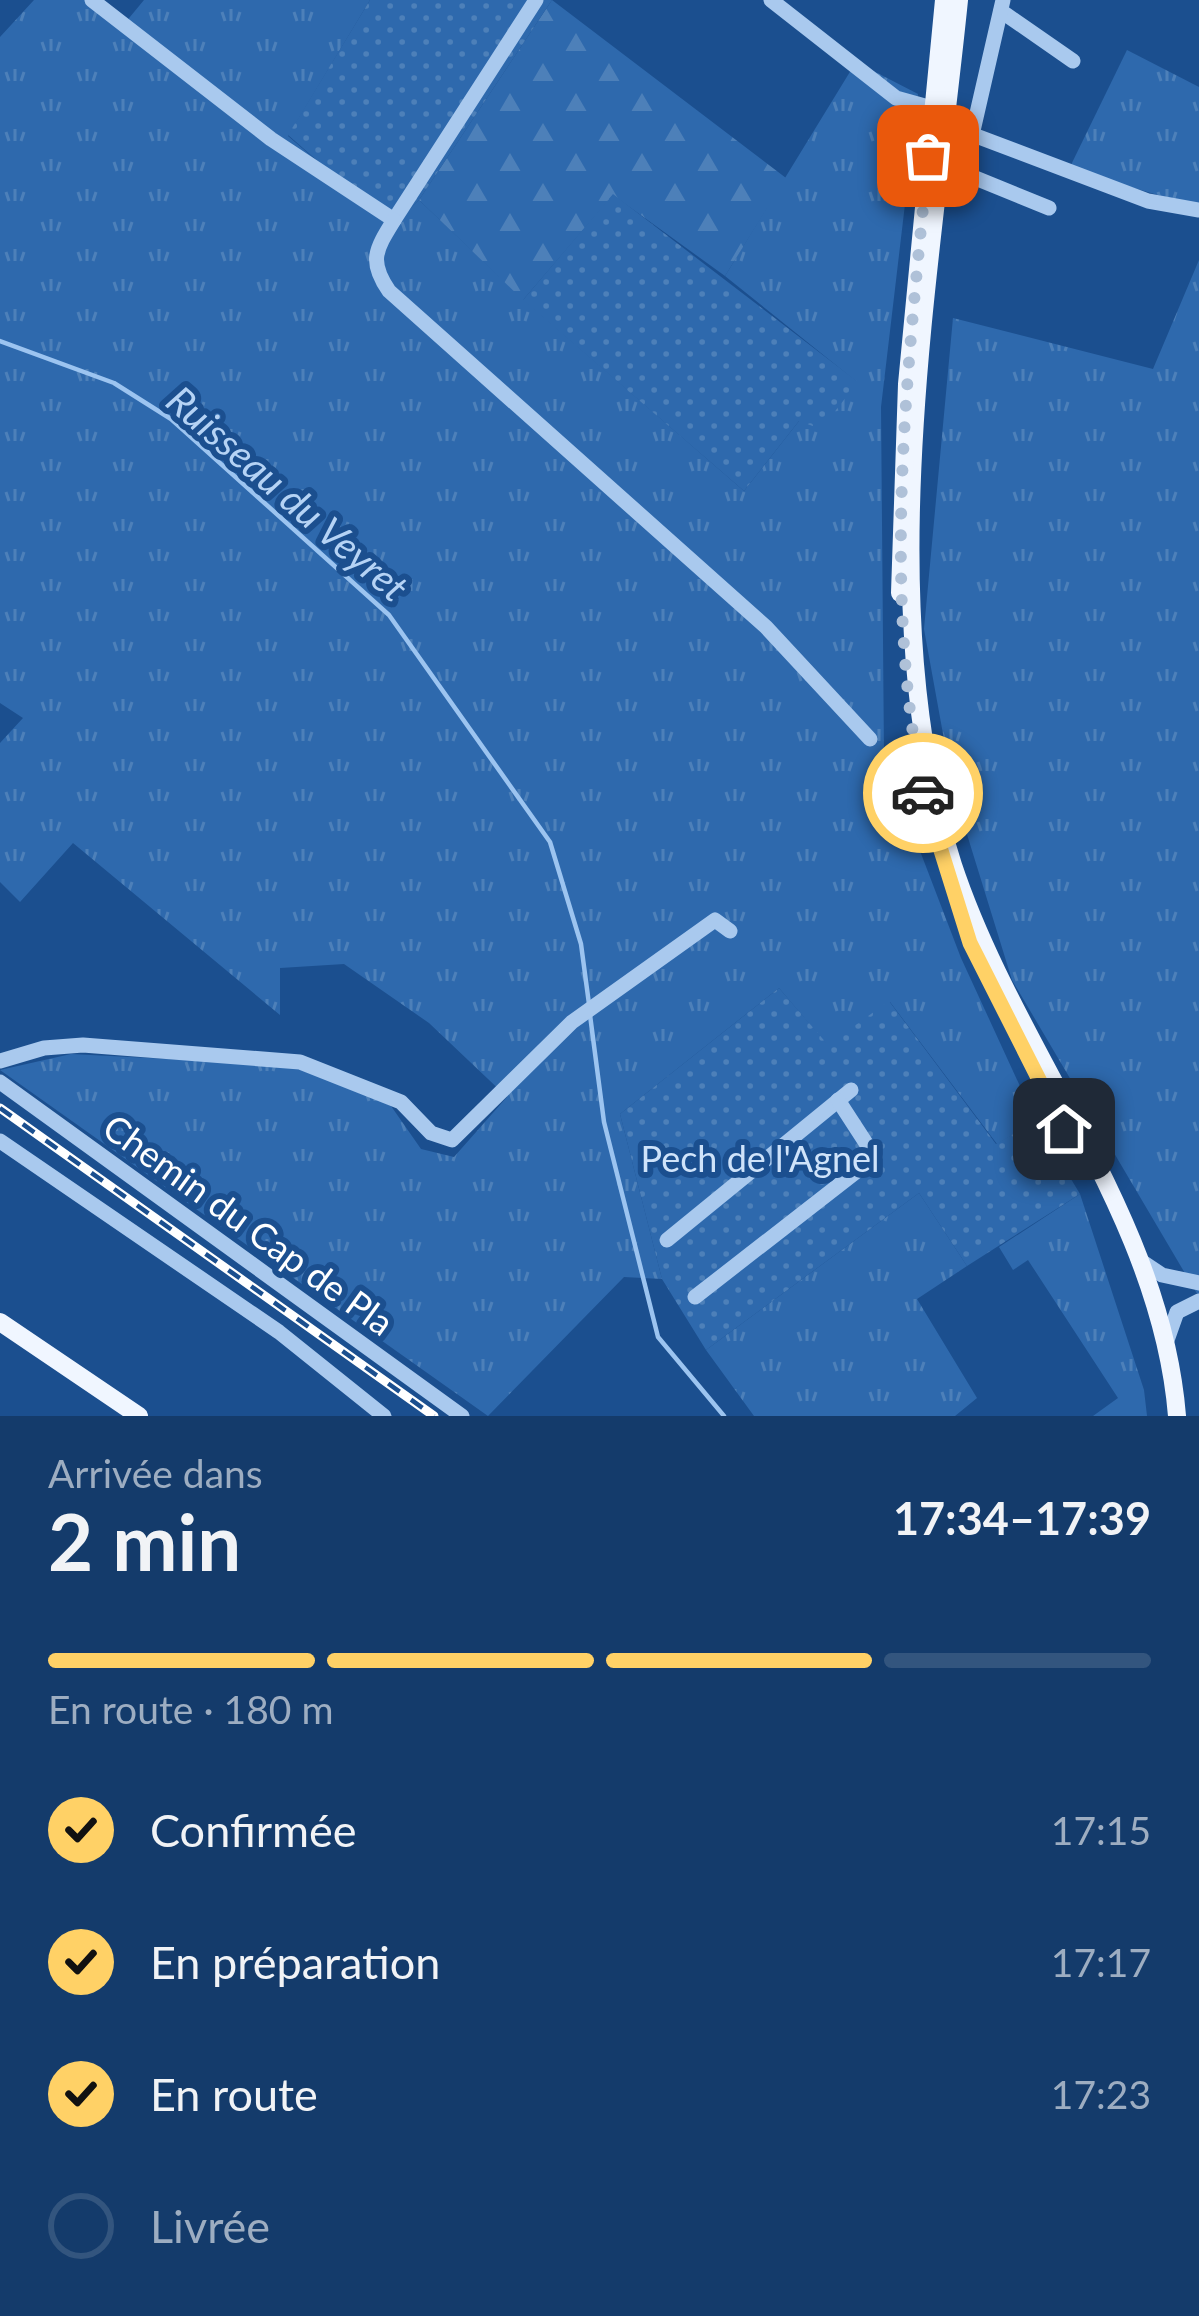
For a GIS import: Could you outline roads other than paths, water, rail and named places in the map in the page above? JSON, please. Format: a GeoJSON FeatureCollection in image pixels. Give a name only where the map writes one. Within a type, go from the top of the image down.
{"type":"FeatureCollection","features":[{"type":"Feature","properties":{"kind":"main road"},"geometry":{"type":"LineString","coordinates":[[952,0],[913,535],[914,654],[933,789],[955,869],[997,976],[1138,1258],[1166,1346],[1178,1416]]}},
{"type":"Feature","properties":{"kind":"main road"},"geometry":{"type":"LineString","coordinates":[[940,117],[924,203],[899,546],[907,688],[921,781],[970,943],[1129,1266],[1161,1378],[1165,1416]]}},
{"type":"Feature","properties":{"kind":"main road"},"geometry":{"type":"LineString","coordinates":[[0,1322],[139,1416]]}},
{"type":"Feature","properties":{"kind":"street"},"geometry":{"type":"LineString","coordinates":[[92,0],[271,139],[394,220]]}},
{"type":"Feature","properties":{"kind":"street"},"geometry":{"type":"LineString","coordinates":[[536,0],[374,251],[374,270],[389,291],[766,627],[870,739]]}},
{"type":"Feature","properties":{"kind":"street"},"geometry":{"type":"LineString","coordinates":[[771,0],[896,98],[972,135],[1148,201],[1199,210]]}},
{"type":"Feature","properties":{"kind":"street"},"geometry":{"type":"LineString","coordinates":[[972,135],[1002,6],[1073,61]]}},
{"type":"Feature","properties":{"kind":"street"},"geometry":{"type":"LineString","coordinates":[[924,203],[938,174],[968,176],[1049,208]]}},
{"type":"Feature","properties":{"kind":"street"},"geometry":{"type":"LineString","coordinates":[[0,1061],[44,1048],[83,1046],[300,1062],[401,1102],[431,1133],[452,1140],[572,1022],[715,920],[730,931]]}},
{"type":"Feature","properties":{"kind":"street","name":"Chemin du Cap de Pla"},"geometry":{"type":"LineString","coordinates":[[0,1082],[462,1416]]}},
{"type":"Feature","properties":{"kind":"street"},"geometry":{"type":"LineString","coordinates":[[667,1240],[844,1095],[875,1157],[695,1297]]}},
{"type":"Feature","properties":{"kind":"street"},"geometry":{"type":"LineString","coordinates":[[0,1141],[279,1332],[384,1416]]}},
{"type":"Feature","properties":{"kind":"street"},"geometry":{"type":"LineString","coordinates":[[1138,1258],[1155,1273],[1199,1283]]}},
{"type":"Feature","properties":{"kind":"street"},"geometry":{"type":"LineString","coordinates":[[1166,1346],[1177,1312],[1199,1301]]}},
{"type":"Feature","properties":{"kind":"waterway","name":"Ruisseau du Veyret"},"geometry":{"type":"LineString","coordinates":[[0,341],[114,383],[171,419],[389,615],[550,842],[581,944],[589,1004]]}},
{"type":"Feature","properties":{"kind":"waterway","name":"Ruisseau du Veyret"},"geometry":{"type":"LineString","coordinates":[[590,1015],[604,1122],[658,1337],[724,1416]]}},
{"type":"Feature","properties":{"kind":"railway"},"geometry":{"type":"LineString","coordinates":[[0,1108],[434,1416]]}},
{"type":"Feature","properties":{"kind":"park label","name":"Pech de l'Agnel"},"geometry":{"type":"Point","coordinates":[760,1158]}}]}
